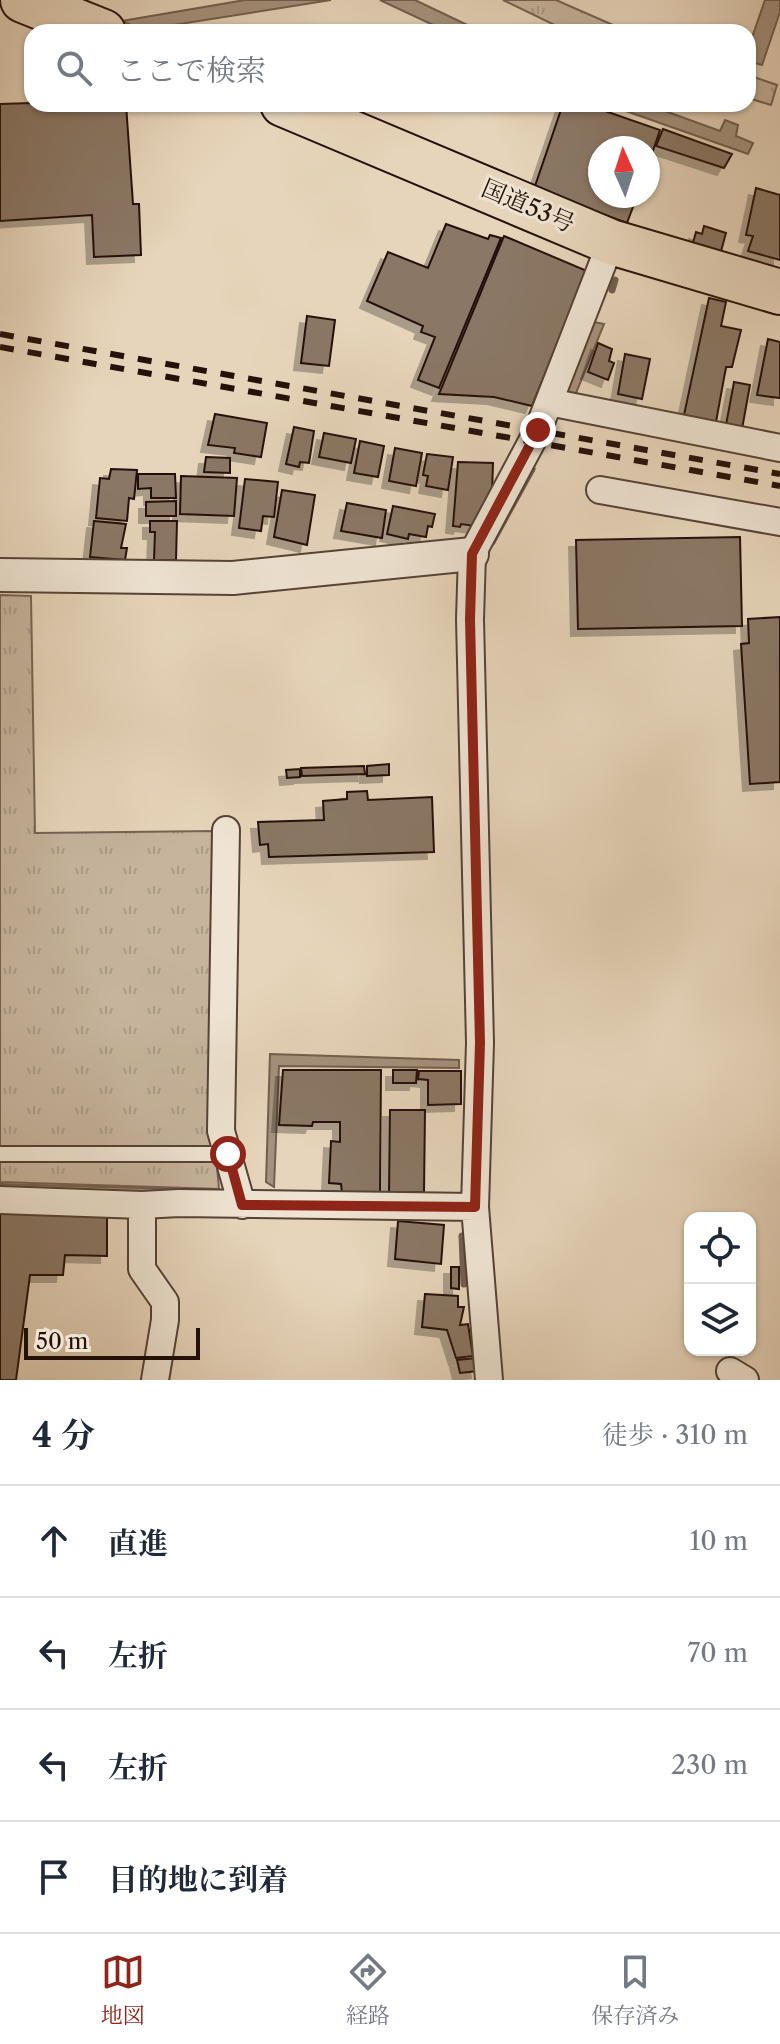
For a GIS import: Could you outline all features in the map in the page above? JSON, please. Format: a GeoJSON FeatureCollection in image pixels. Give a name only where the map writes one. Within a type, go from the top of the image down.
{"type":"FeatureCollection","features":[{"type":"Feature","properties":{"kind":"highway"},"geometry":{"type":"LineString","coordinates":[[23,0],[83,24]]}},
{"type":"Feature","properties":{"kind":"highway","name":"国道53号"},"geometry":{"type":"LineString","coordinates":[[302,112],[611,242],[780,292]]}},
{"type":"Feature","properties":{"kind":"street"},"geometry":{"type":"LineString","coordinates":[[489,1380],[475,1207],[480,1043],[470,619],[472,554],[532,441],[611,242]]}},
{"type":"Feature","properties":{"kind":"street"},"geometry":{"type":"LineString","coordinates":[[549,402],[780,448]]}},
{"type":"Feature","properties":{"kind":"street"},"geometry":{"type":"LineString","coordinates":[[600,490],[780,522]]}},
{"type":"Feature","properties":{"kind":"street"},"geometry":{"type":"LineString","coordinates":[[0,575],[233,578],[472,554]]}},
{"type":"Feature","properties":{"kind":"street"},"geometry":{"type":"LineString","coordinates":[[226,830],[221,1131],[242,1205]]}},
{"type":"Feature","properties":{"kind":"street"},"geometry":{"type":"LineString","coordinates":[[0,1200],[142,1205],[475,1207]]}},
{"type":"Feature","properties":{"kind":"street"},"geometry":{"type":"LineString","coordinates":[[142,1205],[142,1269],[165,1302],[155,1380]]}},
{"type":"Feature","properties":{"kind":"lane"},"geometry":{"type":"LineString","coordinates":[[0,1154],[228,1154]]}},
{"type":"Feature","properties":{"kind":"green space"},"geometry":{"type":"Polygon","coordinates":[[[503,0],[556,0],[611,24],[552,24],[503,0]]]}},
{"type":"Feature","properties":{"kind":"green space"},"geometry":{"type":"Polygon","coordinates":[[[756,78],[777,85],[771,105],[756,100],[756,78]]]}},
{"type":"Feature","properties":{"kind":"green space"},"geometry":{"type":"Polygon","coordinates":[[[0,595],[31,596],[35,833],[213,831],[214,1134],[219,1189],[0,1182],[0,595]]]}},
{"type":"Feature","properties":{"kind":"shaded area"},"geometry":{"type":"Polygon","coordinates":[[[245,0],[331,0],[180,24],[129,24],[122,21],[245,0]]]}},
{"type":"Feature","properties":{"kind":"shaded area"},"geometry":{"type":"Polygon","coordinates":[[[380,0],[415,0],[465,24],[431,24],[380,0]]]}},
{"type":"Feature","properties":{"kind":"shaded area"},"geometry":{"type":"Polygon","coordinates":[[[765,0],[780,0],[780,12],[762,65],[756,63],[756,26],[765,0]]]}},
{"type":"Feature","properties":{"kind":"shaded area"},"geometry":{"type":"Polygon","coordinates":[[[629,112],[668,112],[720,131],[725,120],[738,125],[736,136],[753,143],[748,154],[629,112]]]}},
{"type":"Feature","properties":{"kind":"shaded area"},"geometry":{"type":"Polygon","coordinates":[[[594,322],[604,324],[574,398],[566,394],[594,322]]]}},
{"type":"Feature","properties":{"kind":"shaded area"},"geometry":{"type":"Polygon","coordinates":[[[270,1054],[459,1060],[459,1068],[279,1066],[274,1187],[266,1182],[270,1054]]]}},
{"type":"Feature","properties":{"kind":"shaded area"},"geometry":{"type":"Polygon","coordinates":[[[0,1184],[213,1190],[213,1198],[0,1192],[0,1184]]]}},
{"type":"Feature","properties":{"kind":"building"},"geometry":{"type":"Polygon","coordinates":[[[24,103],[24,112],[127,112],[133,204],[139,204],[141,255],[94,257],[92,215],[0,221],[0,104],[24,103]]]}},
{"type":"Feature","properties":{"kind":"building"},"geometry":{"type":"Polygon","coordinates":[[[560,112],[608,112],[660,130],[658,136],[588,136],[588,208],[633,208],[627,223],[534,189],[560,112]]]}},
{"type":"Feature","properties":{"kind":"building"},"geometry":{"type":"Polygon","coordinates":[[[663,129],[732,154],[724,168],[660,147],[663,129]]]}},
{"type":"Feature","properties":{"kind":"building"},"geometry":{"type":"Polygon","coordinates":[[[756,188],[780,195],[780,260],[748,251],[753,236],[746,235],[756,188]]]}},
{"type":"Feature","properties":{"kind":"building"},"geometry":{"type":"Polygon","coordinates":[[[446,224],[488,239],[490,235],[501,238],[439,388],[418,380],[435,337],[421,332],[423,326],[367,301],[388,252],[428,268],[446,224]]]}},
{"type":"Feature","properties":{"kind":"building"},"geometry":{"type":"Polygon","coordinates":[[[704,226],[726,233],[720,255],[692,246],[696,232],[702,234],[704,226]]]}},
{"type":"Feature","properties":{"kind":"building"},"geometry":{"type":"Polygon","coordinates":[[[504,236],[587,271],[532,406],[494,397],[439,394],[504,236]]]}},
{"type":"Feature","properties":{"kind":"building"},"geometry":{"type":"Polygon","coordinates":[[[709,298],[726,302],[721,326],[741,330],[732,367],[726,367],[716,422],[684,415],[709,298]]]}},
{"type":"Feature","properties":{"kind":"building"},"geometry":{"type":"Polygon","coordinates":[[[307,316],[335,320],[329,366],[301,363],[307,316]]]}},
{"type":"Feature","properties":{"kind":"building"},"geometry":{"type":"Polygon","coordinates":[[[768,339],[780,342],[780,398],[757,395],[768,339]]]}},
{"type":"Feature","properties":{"kind":"building"},"geometry":{"type":"Polygon","coordinates":[[[598,343],[612,349],[609,361],[614,363],[608,380],[588,372],[598,343]]]}},
{"type":"Feature","properties":{"kind":"building"},"geometry":{"type":"Polygon","coordinates":[[[625,354],[650,359],[642,399],[618,394],[625,354]]]}},
{"type":"Feature","properties":{"kind":"building"},"geometry":{"type":"Polygon","coordinates":[[[734,382],[750,385],[742,429],[726,425],[734,382]]]}},
{"type":"Feature","properties":{"kind":"building"},"geometry":{"type":"Polygon","coordinates":[[[215,414],[267,423],[261,457],[234,453],[235,448],[208,445],[215,414]]]}},
{"type":"Feature","properties":{"kind":"building"},"geometry":{"type":"Polygon","coordinates":[[[294,427],[314,431],[309,463],[300,462],[299,467],[286,464],[294,427]]]}},
{"type":"Feature","properties":{"kind":"building"},"geometry":{"type":"Polygon","coordinates":[[[324,433],[356,439],[351,463],[319,457],[324,433]]]}},
{"type":"Feature","properties":{"kind":"building"},"geometry":{"type":"Polygon","coordinates":[[[360,441],[384,446],[378,477],[354,473],[360,441]]]}},
{"type":"Feature","properties":{"kind":"building"},"geometry":{"type":"Polygon","coordinates":[[[395,448],[422,453],[416,486],[389,481],[395,448]]]}},
{"type":"Feature","properties":{"kind":"building"},"geometry":{"type":"Polygon","coordinates":[[[427,454],[453,457],[448,490],[426,486],[428,476],[423,475],[427,454]]]}},
{"type":"Feature","properties":{"kind":"building"},"geometry":{"type":"Polygon","coordinates":[[[206,457],[230,458],[230,473],[204,472],[206,457]]]}},
{"type":"Feature","properties":{"kind":"building"},"geometry":{"type":"Polygon","coordinates":[[[458,462],[493,463],[492,493],[475,526],[453,526],[458,462]]]}},
{"type":"Feature","properties":{"kind":"building"},"geometry":{"type":"Polygon","coordinates":[[[111,469],[137,470],[134,499],[129,498],[127,521],[96,518],[100,478],[109,479],[111,469]]]}},
{"type":"Feature","properties":{"kind":"building"},"geometry":{"type":"Polygon","coordinates":[[[138,474],[175,474],[176,498],[151,498],[151,488],[138,489],[138,474]]]}},
{"type":"Feature","properties":{"kind":"building"},"geometry":{"type":"Polygon","coordinates":[[[181,476],[237,478],[234,516],[180,514],[181,476]]]}},
{"type":"Feature","properties":{"kind":"building"},"geometry":{"type":"Polygon","coordinates":[[[245,479],[278,482],[274,517],[263,516],[261,531],[239,528],[245,479]]]}},
{"type":"Feature","properties":{"kind":"building"},"geometry":{"type":"Polygon","coordinates":[[[282,490],[315,495],[307,545],[274,537],[282,490]]]}},
{"type":"Feature","properties":{"kind":"building"},"geometry":{"type":"Polygon","coordinates":[[[176,501],[176,516],[146,516],[146,502],[176,501]]]}},
{"type":"Feature","properties":{"kind":"building"},"geometry":{"type":"Polygon","coordinates":[[[347,503],[386,510],[382,538],[341,531],[347,503]]]}},
{"type":"Feature","properties":{"kind":"building"},"geometry":{"type":"Polygon","coordinates":[[[393,506],[435,514],[426,537],[409,534],[408,539],[387,534],[393,506]]]}},
{"type":"Feature","properties":{"kind":"building"},"geometry":{"type":"Polygon","coordinates":[[[94,521],[126,524],[121,548],[127,548],[125,560],[90,557],[94,521]]]}},
{"type":"Feature","properties":{"kind":"building"},"geometry":{"type":"Polygon","coordinates":[[[150,521],[177,521],[176,560],[154,560],[155,532],[150,532],[150,521]]]}},
{"type":"Feature","properties":{"kind":"building"},"geometry":{"type":"Polygon","coordinates":[[[740,537],[742,626],[578,629],[576,540],[740,537]]]}},
{"type":"Feature","properties":{"kind":"building"},"geometry":{"type":"Polygon","coordinates":[[[780,617],[780,782],[750,784],[741,644],[749,643],[748,619],[780,617]]]}},
{"type":"Feature","properties":{"kind":"building"},"geometry":{"type":"Polygon","coordinates":[[[389,764],[389,775],[367,776],[367,766],[389,764]]]}},
{"type":"Feature","properties":{"kind":"building"},"geometry":{"type":"Polygon","coordinates":[[[364,766],[365,774],[302,776],[301,768],[364,766]]]}},
{"type":"Feature","properties":{"kind":"building"},"geometry":{"type":"Polygon","coordinates":[[[300,769],[300,777],[287,778],[286,770],[300,769]]]}},
{"type":"Feature","properties":{"kind":"building"},"geometry":{"type":"Polygon","coordinates":[[[367,791],[368,800],[432,797],[434,852],[269,857],[268,844],[260,845],[258,822],[324,820],[323,801],[347,799],[347,792],[367,791]]]}},
{"type":"Feature","properties":{"kind":"building"},"geometry":{"type":"Polygon","coordinates":[[[283,1070],[381,1070],[380,1192],[342,1192],[341,1184],[329,1183],[331,1141],[340,1142],[340,1122],[313,1122],[312,1126],[279,1125],[283,1070]]]}},
{"type":"Feature","properties":{"kind":"building"},"geometry":{"type":"Polygon","coordinates":[[[393,1070],[417,1070],[416,1083],[393,1083],[393,1070]]]}},
{"type":"Feature","properties":{"kind":"building"},"geometry":{"type":"Polygon","coordinates":[[[419,1071],[461,1071],[461,1104],[428,1105],[428,1080],[418,1079],[419,1071]]]}},
{"type":"Feature","properties":{"kind":"building"},"geometry":{"type":"Polygon","coordinates":[[[390,1110],[425,1110],[424,1192],[389,1193],[390,1110]]]}},
{"type":"Feature","properties":{"kind":"building"},"geometry":{"type":"Polygon","coordinates":[[[0,1209],[107,1210],[107,1256],[65,1255],[63,1275],[30,1275],[16,1380],[0,1380],[0,1209]]]}},
{"type":"Feature","properties":{"kind":"building"},"geometry":{"type":"Polygon","coordinates":[[[398,1221],[444,1225],[441,1264],[395,1259],[398,1221]]]}},
{"type":"Feature","properties":{"kind":"building"},"geometry":{"type":"Polygon","coordinates":[[[451,1267],[459,1267],[459,1289],[451,1288],[451,1267]]]}},
{"type":"Feature","properties":{"kind":"building"},"geometry":{"type":"Polygon","coordinates":[[[425,1294],[458,1296],[458,1307],[464,1307],[460,1325],[468,1324],[473,1356],[456,1358],[447,1330],[422,1327],[425,1294]]]}},
{"type":"Feature","properties":{"kind":"building"},"geometry":{"type":"Polygon","coordinates":[[[476,1358],[478,1371],[460,1373],[457,1360],[476,1358]]]}},
{"type":"Feature","properties":{"kind":"waterway"},"geometry":{"type":"LineString","coordinates":[[612,290],[615,280]]}},
{"type":"Feature","properties":{"kind":"waterway"},"geometry":{"type":"LineString","coordinates":[[492,542],[532,469]]}},
{"type":"Feature","properties":{"kind":"waterway"},"geometry":{"type":"LineString","coordinates":[[462,1236],[464,1284]]}},
{"type":"Feature","properties":{"kind":"railway"},"geometry":{"type":"LineString","coordinates":[[0,334],[780,474]]}},
{"type":"Feature","properties":{"kind":"railway"},"geometry":{"type":"LineString","coordinates":[[0,347],[780,486]]}},
{"type":"Feature","properties":{"kind":"route"},"geometry":{"type":"LineString","coordinates":[[228,1154],[242,1205],[475,1207],[480,1043],[470,619],[472,554],[538,430]]}}]}
